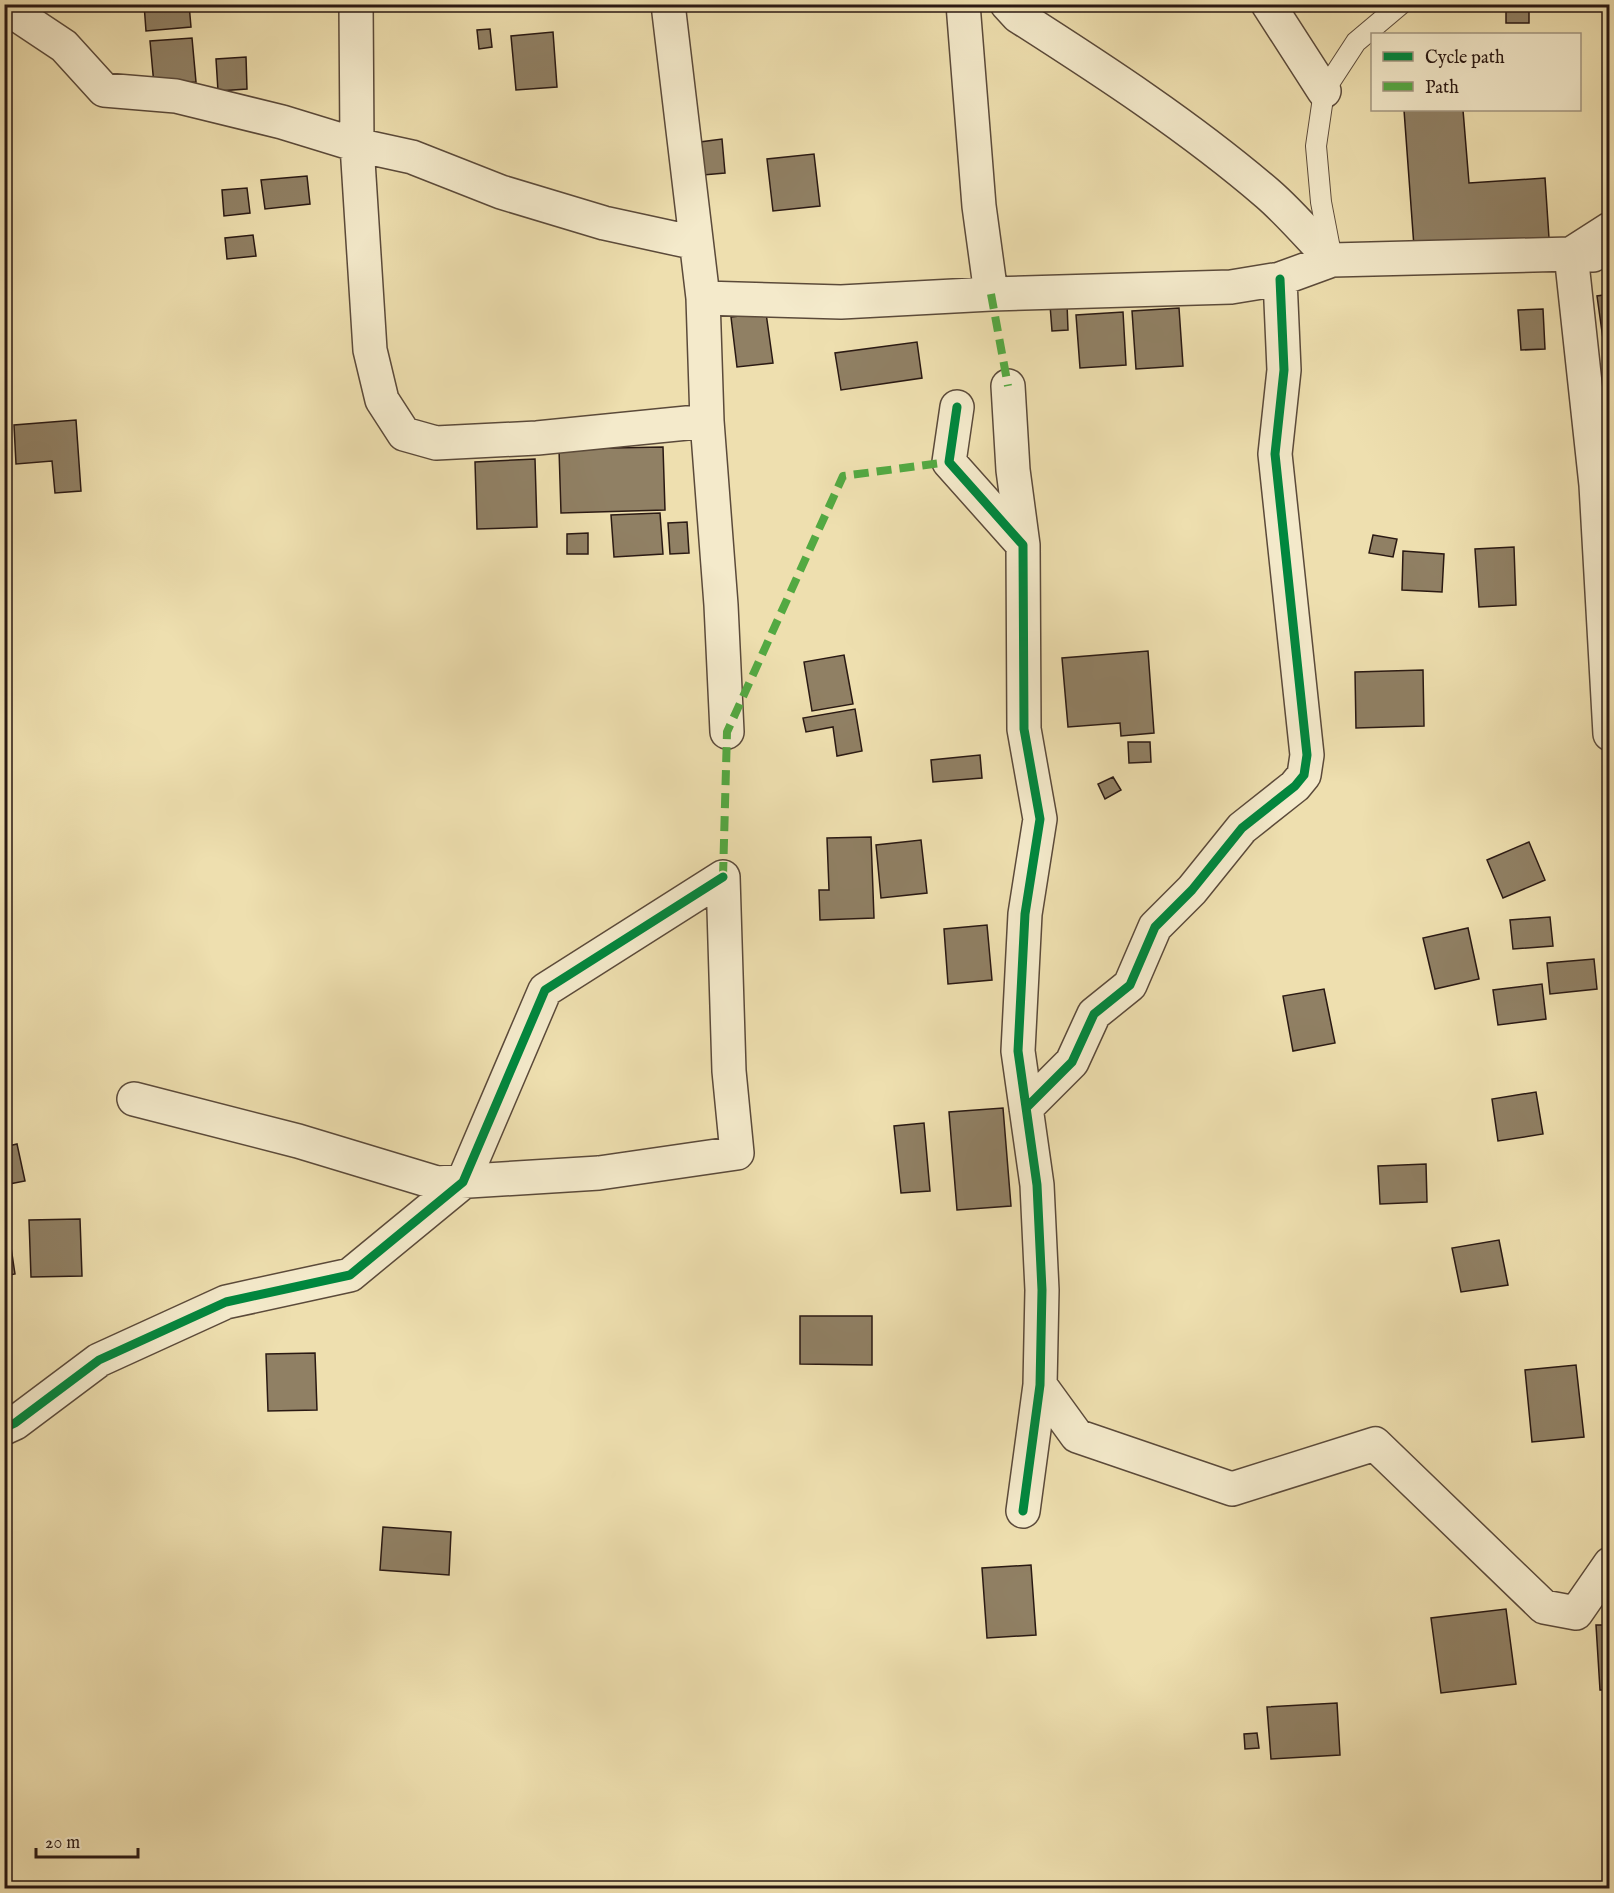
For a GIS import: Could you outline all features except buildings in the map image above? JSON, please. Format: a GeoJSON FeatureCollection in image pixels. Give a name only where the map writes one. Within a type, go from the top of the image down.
{"type":"FeatureCollection","features":[{"type":"Feature","properties":{"kind":"street"},"geometry":{"type":"LineString","coordinates":[[356,4],[357,145],[370,350],[382,400],[404,434],[427,442],[447,443],[537,438],[707,421]]}},
{"type":"Feature","properties":{"kind":"street"},"geometry":{"type":"LineString","coordinates":[[668,4],[703,298],[707,421],[721,605],[727,732]]}},
{"type":"Feature","properties":{"kind":"street"},"geometry":{"type":"LineString","coordinates":[[963,4],[979,206],[991,294]]}},
{"type":"Feature","properties":{"kind":"street"},"geometry":{"type":"LineString","coordinates":[[1007,4],[1017,16],[1118,80],[1269,195],[1332,260]]}},
{"type":"Feature","properties":{"kind":"street"},"geometry":{"type":"LineString","coordinates":[[1268,4],[1324,91]]}},
{"type":"Feature","properties":{"kind":"street"},"geometry":{"type":"LineString","coordinates":[[4,6],[64,46],[104,90],[176,96],[282,122],[357,145],[412,157],[501,192],[604,223],[696,243]]}},
{"type":"Feature","properties":{"kind":"street"},"geometry":{"type":"LineString","coordinates":[[1571,254],[1610,229]]}},
{"type":"Feature","properties":{"kind":"street"},"geometry":{"type":"LineString","coordinates":[[1571,254],[1596,485],[1610,734]]}},
{"type":"Feature","properties":{"kind":"street"},"geometry":{"type":"LineString","coordinates":[[703,298],[842,302],[991,294],[1231,287],[1280,279],[1332,260],[1610,255]]}},
{"type":"Feature","properties":{"kind":"street"},"geometry":{"type":"LineString","coordinates":[[1026,1108],[1072,1062],[1094,1014],[1131,985],[1155,927],[1192,890],[1242,828],[1295,786],[1304,775],[1306,755],[1275,454],[1284,370],[1280,279]]}},
{"type":"Feature","properties":{"kind":"street"},"geometry":{"type":"LineString","coordinates":[[1008,386],[1012,470],[1023,545],[1024,729],[1040,819],[1025,914],[1018,1051],[1037,1185],[1042,1290],[1040,1385],[1023,1511]]}},
{"type":"Feature","properties":{"kind":"street"},"geometry":{"type":"LineString","coordinates":[[957,407],[949,462],[1023,545]]}},
{"type":"Feature","properties":{"kind":"street"},"geometry":{"type":"LineString","coordinates":[[4,1428],[15,1423],[99,1360],[226,1302],[350,1275],[463,1182],[545,990],[723,877],[729,1071],[737,1153],[599,1173],[463,1182],[437,1184],[298,1141],[134,1099]]}},
{"type":"Feature","properties":{"kind":"street"},"geometry":{"type":"LineString","coordinates":[[1040,1385],[1077,1436],[1232,1489],[1375,1444],[1544,1607],[1576,1613],[1610,1564]]}},
{"type":"Feature","properties":{"kind":"lane"},"geometry":{"type":"LineString","coordinates":[[1332,260],[1321,202],[1316,146],[1324,91],[1356,42],[1401,4]]}},
{"type":"Feature","properties":{"kind":"marked path"},"geometry":{"type":"LineString","coordinates":[[991,294],[1008,386]]}},
{"type":"Feature","properties":{"kind":"marked path"},"geometry":{"type":"LineString","coordinates":[[723,877],[727,732],[843,476],[949,462]]}},
{"type":"Feature","properties":{"kind":"cycle path"},"geometry":{"type":"LineString","coordinates":[[1026,1108],[1072,1062],[1094,1014],[1130,985],[1155,927],[1192,890],[1242,828],[1295,786],[1304,775],[1307,755],[1275,454],[1284,370],[1280,279]]}},
{"type":"Feature","properties":{"kind":"cycle path"},"geometry":{"type":"LineString","coordinates":[[957,407],[949,462],[1023,545],[1024,729],[1040,819],[1025,914],[1018,1051],[1037,1185],[1042,1290],[1040,1385],[1023,1511]]}},
{"type":"Feature","properties":{"kind":"cycle path"},"geometry":{"type":"LineString","coordinates":[[4,1428],[15,1423],[99,1360],[226,1302],[350,1275],[463,1182],[545,990],[723,877]]}}]}
